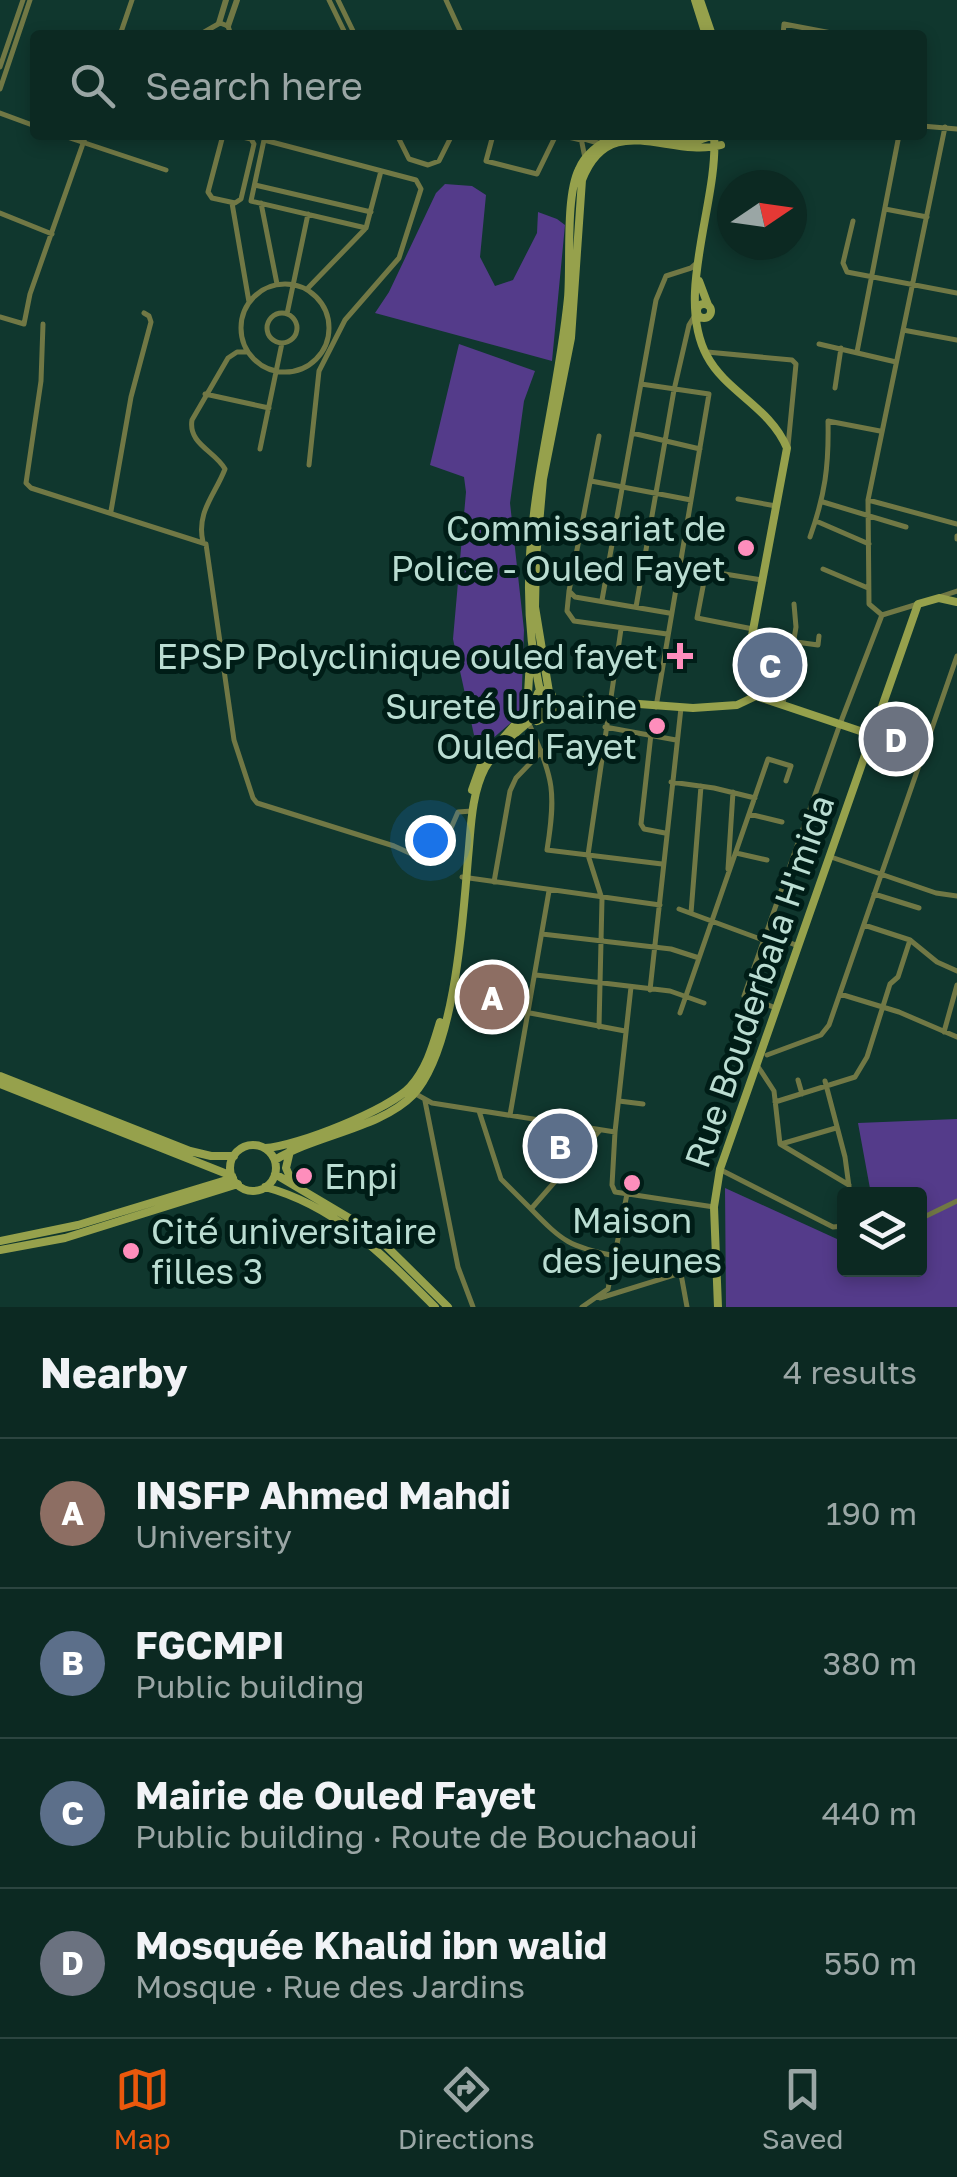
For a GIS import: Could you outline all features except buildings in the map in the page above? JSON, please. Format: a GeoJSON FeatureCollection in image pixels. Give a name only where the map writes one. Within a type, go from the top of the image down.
{"type":"FeatureCollection","features":[{"type":"Feature","properties":{"kind":"main road"},"geometry":{"type":"LineString","coordinates":[[698,0],[707,30]]}},
{"type":"Feature","properties":{"kind":"main road"},"geometry":{"type":"LineString","coordinates":[[528,721],[528,570],[533,504],[563,338],[571,260],[572,192],[585,160],[609,140]]}},
{"type":"Feature","properties":{"kind":"main road"},"geometry":{"type":"LineString","coordinates":[[546,692],[535,607],[536,558],[543,479],[570,338],[582,180],[593,160],[620,141],[636,140]]}},
{"type":"Feature","properties":{"kind":"main road"},"geometry":{"type":"LineString","coordinates":[[656,140],[690,149],[716,164]]}},
{"type":"Feature","properties":{"kind":"main road"},"geometry":{"type":"LineString","coordinates":[[716,140],[718,146]]}},
{"type":"Feature","properties":{"kind":"main road"},"geometry":{"type":"LineString","coordinates":[[722,140],[695,282],[704,348],[715,367],[774,423],[787,448],[753,632],[748,676],[756,696]]}},
{"type":"Feature","properties":{"kind":"main road"},"geometry":{"type":"LineString","coordinates":[[690,149],[718,146]]}},
{"type":"Feature","properties":{"kind":"main road"},"geometry":{"type":"LineString","coordinates":[[698,261],[700,284],[709,310],[704,348]]}},
{"type":"Feature","properties":{"kind":"main road"},"geometry":{"type":"LineString","coordinates":[[697,312],[700,305],[709,310]]}},
{"type":"Feature","properties":{"kind":"main road"},"geometry":{"type":"LineString","coordinates":[[918,604],[939,598],[957,602]]}},
{"type":"Feature","properties":{"kind":"main road","name":"Rue Bouderbala H'mida"},"geometry":{"type":"LineString","coordinates":[[718,1307],[714,1207],[720,1170],[918,604]]}},
{"type":"Feature","properties":{"kind":"main road"},"geometry":{"type":"LineString","coordinates":[[471,811],[484,769],[552,701],[530,635]]}},
{"type":"Feature","properties":{"kind":"main road"},"geometry":{"type":"LineString","coordinates":[[518,734],[535,702],[546,692]]}},
{"type":"Feature","properties":{"kind":"main road"},"geometry":{"type":"LineString","coordinates":[[546,692],[571,704]]}},
{"type":"Feature","properties":{"kind":"main road"},"geometry":{"type":"LineString","coordinates":[[275,1160],[393,1110],[424,1080],[440,1040],[460,943],[476,774],[482,762],[528,721],[585,700],[681,708],[737,705],[756,696],[872,735]]}},
{"type":"Feature","properties":{"kind":"main road"},"geometry":{"type":"LineString","coordinates":[[535,702],[546,708],[571,704]]}},
{"type":"Feature","properties":{"kind":"main road"},"geometry":{"type":"LineString","coordinates":[[0,1076],[196,1153],[234,1156],[250,1145],[289,1145],[412,1091]]}},
{"type":"Feature","properties":{"kind":"main road"},"geometry":{"type":"LineString","coordinates":[[0,1084],[200,1163],[251,1190],[265,1188],[286,1193],[352,1229],[435,1307]]}},
{"type":"Feature","properties":{"kind":"main road"},"geometry":{"type":"LineString","coordinates":[[265,1148],[275,1160],[275,1174],[265,1188]]}},
{"type":"Feature","properties":{"kind":"main road"},"geometry":{"type":"LineString","coordinates":[[290,1151],[286,1168],[296,1188]]}},
{"type":"Feature","properties":{"kind":"main road"},"geometry":{"type":"LineString","coordinates":[[234,1156],[234,1179]]}},
{"type":"Feature","properties":{"kind":"main road"},"geometry":{"type":"LineString","coordinates":[[200,1163],[207,1173],[205,1185]]}},
{"type":"Feature","properties":{"kind":"main road"},"geometry":{"type":"LineString","coordinates":[[275,1174],[371,1231],[448,1307]]}},
{"type":"Feature","properties":{"kind":"main road"},"geometry":{"type":"LineString","coordinates":[[0,1242],[78,1225],[234,1179]]}},
{"type":"Feature","properties":{"kind":"main road"},"geometry":{"type":"LineString","coordinates":[[0,1250],[65,1238],[234,1179]]}},
{"type":"Feature","properties":{"kind":"street"},"geometry":{"type":"LineString","coordinates":[[0,67],[26,0]]}},
{"type":"Feature","properties":{"kind":"street"},"geometry":{"type":"LineString","coordinates":[[0,90],[26,0]]}},
{"type":"Feature","properties":{"kind":"street"},"geometry":{"type":"LineString","coordinates":[[122,30],[132,0]]}},
{"type":"Feature","properties":{"kind":"street"},"geometry":{"type":"LineString","coordinates":[[207,30],[219,23],[226,0]]}},
{"type":"Feature","properties":{"kind":"street"},"geometry":{"type":"LineString","coordinates":[[229,30],[237,0]]}},
{"type":"Feature","properties":{"kind":"street"},"geometry":{"type":"LineString","coordinates":[[329,0],[344,30]]}},
{"type":"Feature","properties":{"kind":"street"},"geometry":{"type":"LineString","coordinates":[[338,0],[353,30]]}},
{"type":"Feature","properties":{"kind":"street"},"geometry":{"type":"LineString","coordinates":[[446,0],[460,30]]}},
{"type":"Feature","properties":{"kind":"street"},"geometry":{"type":"LineString","coordinates":[[219,23],[228,26]]}},
{"type":"Feature","properties":{"kind":"street"},"geometry":{"type":"LineString","coordinates":[[783,30],[784,24],[816,30]]}},
{"type":"Feature","properties":{"kind":"street"},"geometry":{"type":"LineString","coordinates":[[0,113],[30,124]]}},
{"type":"Feature","properties":{"kind":"street"},"geometry":{"type":"LineString","coordinates":[[927,126],[957,129]]}},
{"type":"Feature","properties":{"kind":"street"},"geometry":{"type":"LineString","coordinates":[[882,616],[869,604],[868,500],[945,127]]}},
{"type":"Feature","properties":{"kind":"street"},"geometry":{"type":"LineString","coordinates":[[75,140],[166,170]]}},
{"type":"Feature","properties":{"kind":"street"},"geometry":{"type":"LineString","coordinates":[[0,316],[24,324],[30,294],[85,140]]}},
{"type":"Feature","properties":{"kind":"street"},"geometry":{"type":"LineString","coordinates":[[222,140],[208,192],[212,198],[232,203],[242,199],[252,140]]}},
{"type":"Feature","properties":{"kind":"street"},"geometry":{"type":"LineString","coordinates":[[308,465],[319,372],[345,320],[400,258],[421,189],[419,182],[381,170],[264,140],[252,201],[366,228]]}},
{"type":"Feature","properties":{"kind":"street"},"geometry":{"type":"LineString","coordinates":[[400,140],[409,158],[428,166],[439,161],[450,140]]}},
{"type":"Feature","properties":{"kind":"street"},"geometry":{"type":"LineString","coordinates":[[492,140],[486,161],[537,174],[555,140]]}},
{"type":"Feature","properties":{"kind":"street"},"geometry":{"type":"LineString","coordinates":[[582,140],[585,160]]}},
{"type":"Feature","properties":{"kind":"street"},"geometry":{"type":"LineString","coordinates":[[588,140],[601,144]]}},
{"type":"Feature","properties":{"kind":"street"},"geometry":{"type":"LineString","coordinates":[[858,352],[898,140]]}},
{"type":"Feature","properties":{"kind":"street"},"geometry":{"type":"LineString","coordinates":[[308,288],[366,228],[381,170]]}},
{"type":"Feature","properties":{"kind":"street"},"geometry":{"type":"LineString","coordinates":[[255,185],[371,212]]}},
{"type":"Feature","properties":{"kind":"street"},"geometry":{"type":"LineString","coordinates":[[232,203],[249,302]]}},
{"type":"Feature","properties":{"kind":"street"},"geometry":{"type":"LineString","coordinates":[[261,204],[277,284]]}},
{"type":"Feature","properties":{"kind":"street"},"geometry":{"type":"LineString","coordinates":[[884,209],[926,218]]}},
{"type":"Feature","properties":{"kind":"street"},"geometry":{"type":"LineString","coordinates":[[0,212],[52,234]]}},
{"type":"Feature","properties":{"kind":"street"},"geometry":{"type":"LineString","coordinates":[[287,314],[308,214]]}},
{"type":"Feature","properties":{"kind":"street"},"geometry":{"type":"LineString","coordinates":[[853,221],[843,268],[849,274],[957,294]]}},
{"type":"Feature","properties":{"kind":"street"},"geometry":{"type":"LineString","coordinates":[[602,600],[661,285],[666,276],[691,268],[698,261]]}},
{"type":"Feature","properties":{"kind":"street"},"geometry":{"type":"LineString","coordinates":[[277,284],[308,288],[328,317],[326,346],[316,360],[291,372],[276,372],[259,364],[241,341],[243,310],[263,289],[277,284]]}},
{"type":"Feature","properties":{"kind":"street"},"geometry":{"type":"LineString","coordinates":[[636,607],[674,390],[689,324],[697,312]]}},
{"type":"Feature","properties":{"kind":"street"},"geometry":{"type":"LineString","coordinates":[[111,511],[131,397],[151,322],[144,313]]}},
{"type":"Feature","properties":{"kind":"street"},"geometry":{"type":"LineString","coordinates":[[274,314],[287,314],[295,320],[296,330],[291,340],[282,343],[270,338],[267,325],[274,314]]}},
{"type":"Feature","properties":{"kind":"street"},"geometry":{"type":"LineString","coordinates":[[43,324],[40,381],[26,482],[31,488],[204,542]]}},
{"type":"Feature","properties":{"kind":"street"},"geometry":{"type":"LineString","coordinates":[[903,330],[957,340]]}},
{"type":"Feature","properties":{"kind":"street"},"geometry":{"type":"LineString","coordinates":[[260,449],[282,343]]}},
{"type":"Feature","properties":{"kind":"street"},"geometry":{"type":"LineString","coordinates":[[820,344],[896,362]]}},
{"type":"Feature","properties":{"kind":"street"},"geometry":{"type":"LineString","coordinates":[[704,348],[792,360],[796,364],[787,448]]}},
{"type":"Feature","properties":{"kind":"street"},"geometry":{"type":"LineString","coordinates":[[835,388],[842,348]]}},
{"type":"Feature","properties":{"kind":"street"},"geometry":{"type":"LineString","coordinates":[[248,352],[237,352],[228,358],[205,394],[192,420],[191,432],[225,469],[204,508],[201,531],[208,548],[234,740],[253,798],[257,803],[394,846],[425,860],[442,849],[458,812],[471,811]]}},
{"type":"Feature","properties":{"kind":"street"},"geometry":{"type":"LineString","coordinates":[[316,360],[319,372]]}},
{"type":"Feature","properties":{"kind":"street"},"geometry":{"type":"LineString","coordinates":[[642,384],[709,394],[656,707]]}},
{"type":"Feature","properties":{"kind":"street"},"geometry":{"type":"LineString","coordinates":[[205,394],[269,408]]}},
{"type":"Feature","properties":{"kind":"street"},"geometry":{"type":"LineString","coordinates":[[810,538],[829,471],[828,421],[881,431]]}},
{"type":"Feature","properties":{"kind":"street"},"geometry":{"type":"LineString","coordinates":[[632,433],[700,450]]}},
{"type":"Feature","properties":{"kind":"street"},"geometry":{"type":"LineString","coordinates":[[599,436],[566,611],[571,620],[667,634]]}},
{"type":"Feature","properties":{"kind":"street"},"geometry":{"type":"LineString","coordinates":[[591,481],[692,500]]}},
{"type":"Feature","properties":{"kind":"street"},"geometry":{"type":"LineString","coordinates":[[738,498],[776,506]]}},
{"type":"Feature","properties":{"kind":"street"},"geometry":{"type":"LineString","coordinates":[[868,500],[957,524]]}},
{"type":"Feature","properties":{"kind":"street"},"geometry":{"type":"LineString","coordinates":[[823,502],[906,527]]}},
{"type":"Feature","properties":{"kind":"street"},"geometry":{"type":"LineString","coordinates":[[816,521],[870,544]]}},
{"type":"Feature","properties":{"kind":"street"},"geometry":{"type":"LineString","coordinates":[[824,569],[868,588]]}},
{"type":"Feature","properties":{"kind":"street"},"geometry":{"type":"LineString","coordinates":[[763,580],[706,571],[697,618],[792,642],[818,645],[820,636]]}},
{"type":"Feature","properties":{"kind":"street"},"geometry":{"type":"LineString","coordinates":[[569,591],[576,597],[670,613]]}},
{"type":"Feature","properties":{"kind":"street"},"geometry":{"type":"LineString","coordinates":[[939,598],[957,591]]}},
{"type":"Feature","properties":{"kind":"street"},"geometry":{"type":"LineString","coordinates":[[784,704],[796,627],[794,604]]}},
{"type":"Feature","properties":{"kind":"street"},"geometry":{"type":"LineString","coordinates":[[882,616],[918,604]]}},
{"type":"Feature","properties":{"kind":"street"},"geometry":{"type":"LineString","coordinates":[[776,1008],[744,996],[882,616]]}},
{"type":"Feature","properties":{"kind":"street"},"geometry":{"type":"LineString","coordinates":[[599,1027],[602,899],[588,855],[621,628]]}},
{"type":"Feature","properties":{"kind":"street"},"geometry":{"type":"LineString","coordinates":[[780,1144],[774,1091],[761,1059],[821,1035],[829,1025],[957,656]]}},
{"type":"Feature","properties":{"kind":"street"},"geometry":{"type":"LineString","coordinates":[[650,990],[681,708]]}},
{"type":"Feature","properties":{"kind":"street"},"geometry":{"type":"LineString","coordinates":[[528,721],[551,773],[554,792],[547,850],[662,864]]}},
{"type":"Feature","properties":{"kind":"street"},"geometry":{"type":"LineString","coordinates":[[877,723],[927,740]]}},
{"type":"Feature","properties":{"kind":"street"},"geometry":{"type":"LineString","coordinates":[[605,727],[677,740]]}},
{"type":"Feature","properties":{"kind":"street"},"geometry":{"type":"LineString","coordinates":[[652,734],[641,824],[644,829],[665,833]]}},
{"type":"Feature","properties":{"kind":"street"},"geometry":{"type":"LineString","coordinates":[[868,746],[920,760]]}},
{"type":"Feature","properties":{"kind":"street"},"geometry":{"type":"LineString","coordinates":[[494,882],[510,790],[516,778],[542,752]]}},
{"type":"Feature","properties":{"kind":"street"},"geometry":{"type":"LineString","coordinates":[[680,1012],[768,758],[791,766],[786,780]]}},
{"type":"Feature","properties":{"kind":"street"},"geometry":{"type":"LineString","coordinates":[[671,782],[755,798]]}},
{"type":"Feature","properties":{"kind":"street"},"geometry":{"type":"LineString","coordinates":[[691,913],[701,786]]}},
{"type":"Feature","properties":{"kind":"street"},"geometry":{"type":"LineString","coordinates":[[727,877],[733,792]]}},
{"type":"Feature","properties":{"kind":"street"},"geometry":{"type":"LineString","coordinates":[[749,814],[782,822]]}},
{"type":"Feature","properties":{"kind":"street"},"geometry":{"type":"LineString","coordinates":[[736,852],[767,860]]}},
{"type":"Feature","properties":{"kind":"street"},"geometry":{"type":"LineString","coordinates":[[830,857],[936,893],[957,896]]}},
{"type":"Feature","properties":{"kind":"street"},"geometry":{"type":"LineString","coordinates":[[464,877],[660,905]]}},
{"type":"Feature","properties":{"kind":"street"},"geometry":{"type":"LineString","coordinates":[[510,1116],[549,892]]}},
{"type":"Feature","properties":{"kind":"street"},"geometry":{"type":"LineString","coordinates":[[874,894],[918,908]]}},
{"type":"Feature","properties":{"kind":"street"},"geometry":{"type":"LineString","coordinates":[[678,909],[798,946]]}},
{"type":"Feature","properties":{"kind":"street"},"geometry":{"type":"LineString","coordinates":[[864,925],[910,940],[936,962],[957,971]]}},
{"type":"Feature","properties":{"kind":"street"},"geometry":{"type":"LineString","coordinates":[[542,934],[657,947],[699,958]]}},
{"type":"Feature","properties":{"kind":"street"},"geometry":{"type":"LineString","coordinates":[[775,1102],[854,1076],[862,1066],[890,984],[898,977],[910,940]]}},
{"type":"Feature","properties":{"kind":"street"},"geometry":{"type":"LineString","coordinates":[[536,974],[686,996],[704,1003]]}},
{"type":"Feature","properties":{"kind":"street"},"geometry":{"type":"LineString","coordinates":[[944,1032],[957,985]]}},
{"type":"Feature","properties":{"kind":"street"},"geometry":{"type":"LineString","coordinates":[[631,987],[612,1190],[714,1207]]}},
{"type":"Feature","properties":{"kind":"street"},"geometry":{"type":"LineString","coordinates":[[840,994],[957,1037]]}},
{"type":"Feature","properties":{"kind":"street"},"geometry":{"type":"LineString","coordinates":[[530,1012],[626,1031]]}},
{"type":"Feature","properties":{"kind":"street"},"geometry":{"type":"LineString","coordinates":[[798,1080],[802,1094]]}},
{"type":"Feature","properties":{"kind":"street"},"geometry":{"type":"LineString","coordinates":[[825,1084],[849,1185]]}},
{"type":"Feature","properties":{"kind":"street"},"geometry":{"type":"LineString","coordinates":[[412,1091],[425,1100],[479,1111],[615,1132]]}},
{"type":"Feature","properties":{"kind":"street"},"geometry":{"type":"LineString","coordinates":[[425,1100],[454,1248],[473,1307]]}},
{"type":"Feature","properties":{"kind":"street"},"geometry":{"type":"LineString","coordinates":[[620,1101],[643,1104]]}},
{"type":"Feature","properties":{"kind":"street"},"geometry":{"type":"LineString","coordinates":[[479,1111],[500,1179],[559,1238],[578,1248],[615,1256]]}},
{"type":"Feature","properties":{"kind":"street"},"geometry":{"type":"LineString","coordinates":[[780,1144],[836,1128]]}},
{"type":"Feature","properties":{"kind":"street"},"geometry":{"type":"LineString","coordinates":[[530,1209],[600,1130]]}},
{"type":"Feature","properties":{"kind":"street"},"geometry":{"type":"LineString","coordinates":[[780,1144],[849,1185]]}},
{"type":"Feature","properties":{"kind":"street"},"geometry":{"type":"LineString","coordinates":[[720,1170],[837,1227]]}},
{"type":"Feature","properties":{"kind":"street"},"geometry":{"type":"LineString","coordinates":[[597,1298],[610,1284],[627,1194]]}},
{"type":"Feature","properties":{"kind":"street"},"geometry":{"type":"LineString","coordinates":[[927,1216],[957,1201]]}},
{"type":"Feature","properties":{"kind":"street"},"geometry":{"type":"LineString","coordinates":[[582,1307],[597,1298],[716,1262]]}},
{"type":"Feature","properties":{"kind":"street"},"geometry":{"type":"LineString","coordinates":[[681,1274],[686,1307]]}},
{"type":"Feature","properties":{"kind":"shaded area"},"geometry":{"type":"Polygon","coordinates":[[[445,184],[472,186],[486,195],[480,257],[495,286],[513,280],[537,233],[538,212],[565,225],[552,361],[375,313],[436,193],[445,184]]]}},
{"type":"Feature","properties":{"kind":"shaded area"},"geometry":{"type":"Polygon","coordinates":[[[459,344],[535,371],[524,401],[510,503],[524,630],[521,714],[491,740],[474,735],[453,639],[466,492],[464,477],[430,465],[459,344]]]}},
{"type":"Feature","properties":{"kind":"shaded area"},"geometry":{"type":"Polygon","coordinates":[[[957,1119],[957,1307],[726,1307],[725,1188],[837,1239],[837,1277],[927,1277],[927,1187],[870,1187],[858,1123],[957,1119]]]}},
{"type":"Feature","properties":{"kind":"place","name":"Commissariat de Police - Ouled Fayet"},"geometry":{"type":"Point","coordinates":[746,548]}},
{"type":"Feature","properties":{"kind":"place","name":"EPSP Polyclinique ouled fayet"},"geometry":{"type":"Point","coordinates":[680,656]}},
{"type":"Feature","properties":{"kind":"place","name":"Mairie de Ouled Fayet"},"geometry":{"type":"Point","coordinates":[770,665]}},
{"type":"Feature","properties":{"kind":"place","name":"Sureté Urbaine Ouled Fayet"},"geometry":{"type":"Point","coordinates":[657,726]}},
{"type":"Feature","properties":{"kind":"place","name":"Mosquée Khalid ibn walid"},"geometry":{"type":"Point","coordinates":[896,739]}},
{"type":"Feature","properties":{"kind":"place","name":"INSFP Ahmed Mahdi"},"geometry":{"type":"Point","coordinates":[492,997]}},
{"type":"Feature","properties":{"kind":"place","name":"FGCMPI"},"geometry":{"type":"Point","coordinates":[560,1146]}},
{"type":"Feature","properties":{"kind":"place","name":"Enpi"},"geometry":{"type":"Point","coordinates":[304,1176]}},
{"type":"Feature","properties":{"kind":"place","name":"Maison des jeunes"},"geometry":{"type":"Point","coordinates":[632,1183]}},
{"type":"Feature","properties":{"kind":"place","name":"Cité universitaire filles 3"},"geometry":{"type":"Point","coordinates":[131,1251]}}]}
